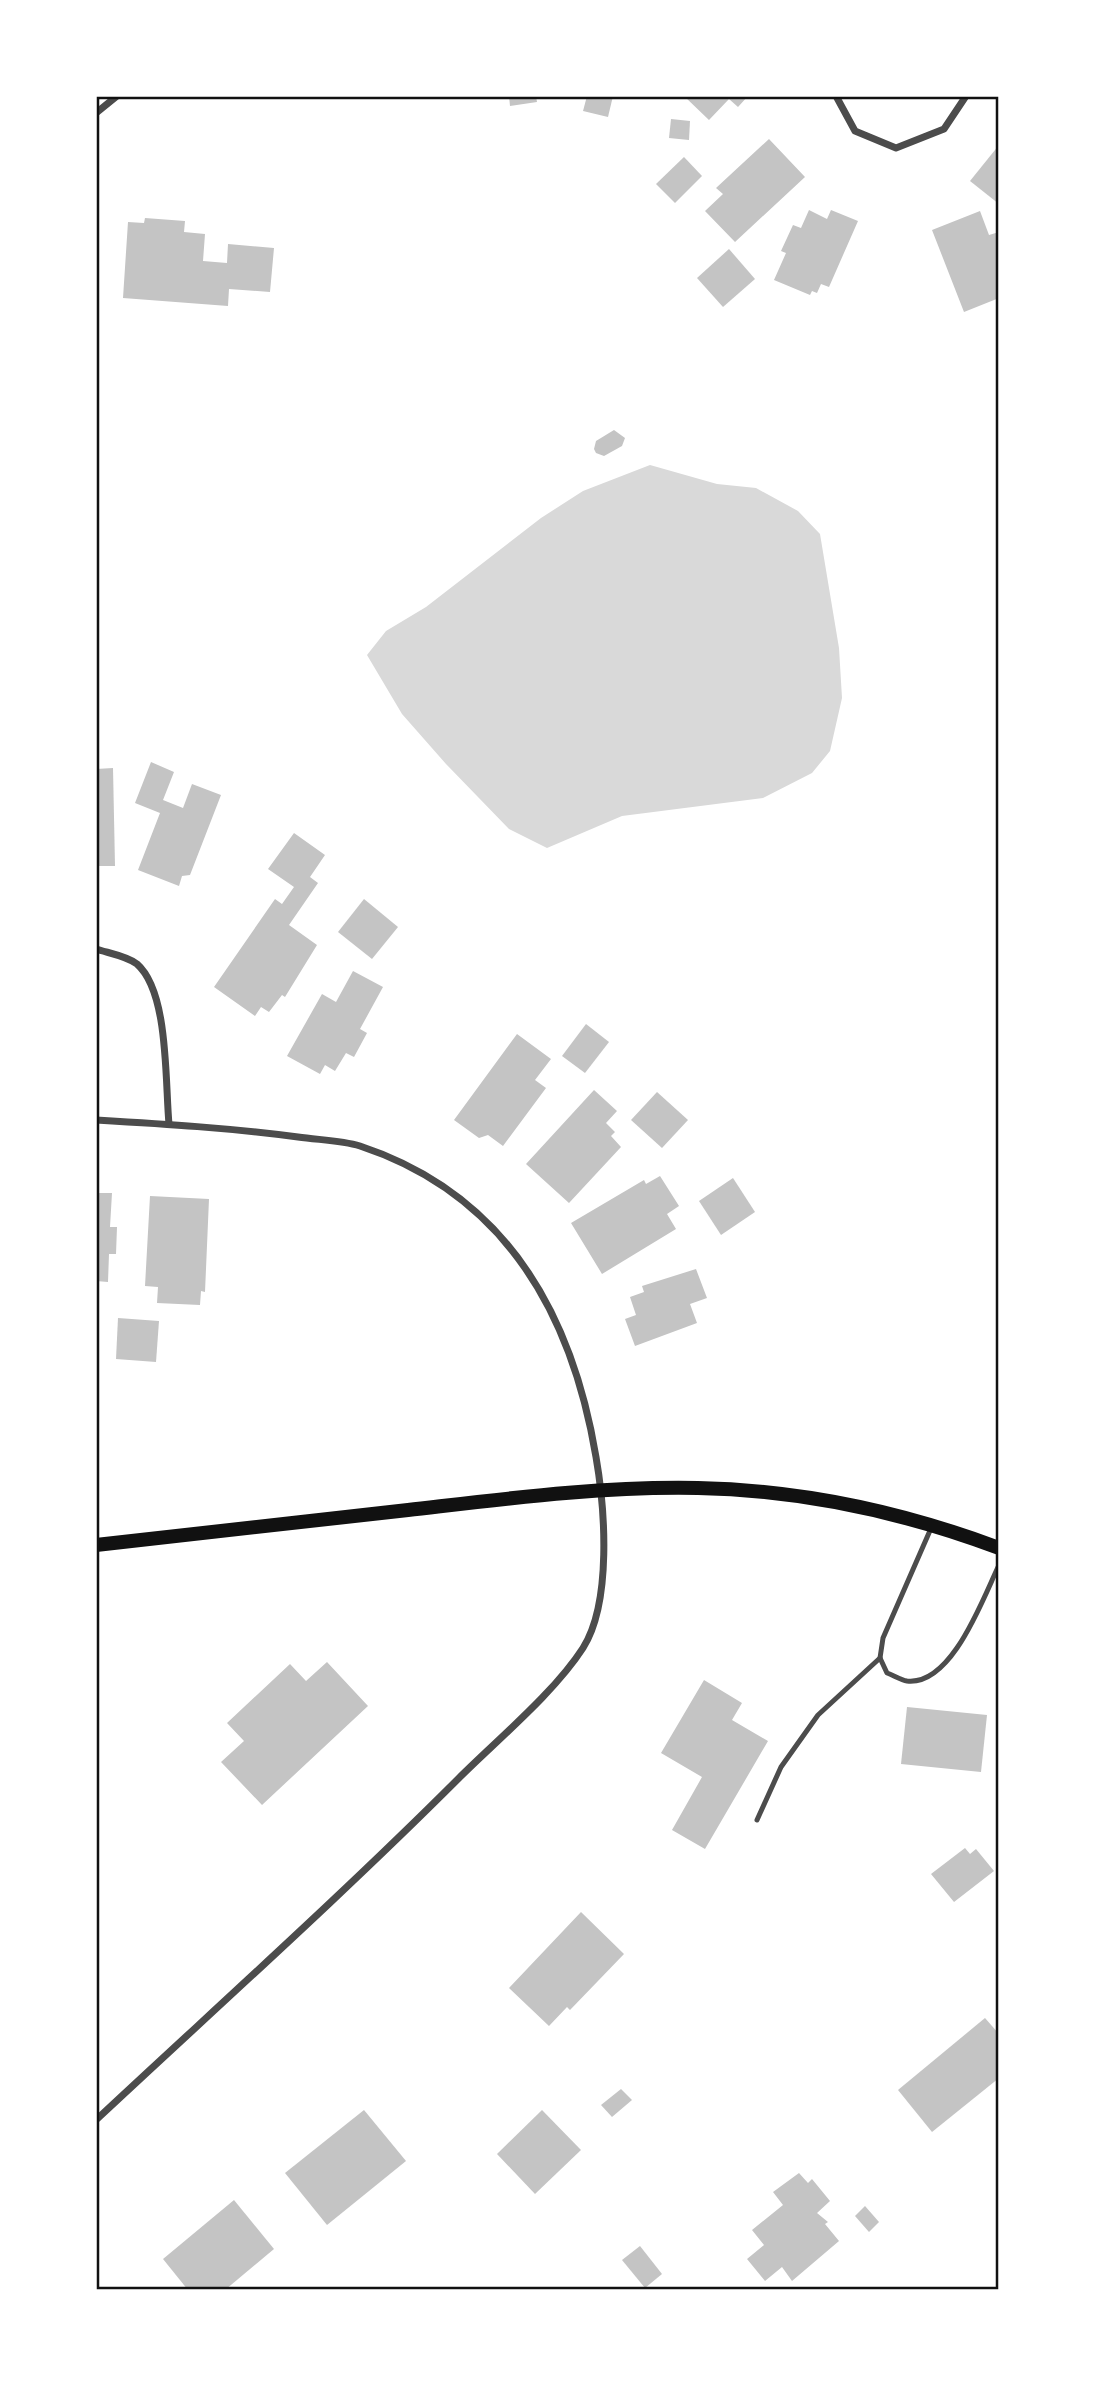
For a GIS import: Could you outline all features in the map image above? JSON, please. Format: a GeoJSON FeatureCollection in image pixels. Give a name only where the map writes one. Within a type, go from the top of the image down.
{"type":"FeatureCollection","features":[{"type":"Feature","properties":{"kind":"main road"},"geometry":{"type":"LineString","coordinates":[[96,1545],[601,1490],[698,1488],[765,1492],[840,1502],[932,1526],[999,1548]]}},
{"type":"Feature","properties":{"kind":"street"},"geometry":{"type":"LineString","coordinates":[[96,113],[117,96]]}},
{"type":"Feature","properties":{"kind":"street"},"geometry":{"type":"LineString","coordinates":[[836,96],[855,131],[896,148],[944,129],[966,96]]}},
{"type":"Feature","properties":{"kind":"street"},"geometry":{"type":"LineString","coordinates":[[96,949],[135,962],[152,981],[159,1012],[169,1124]]}},
{"type":"Feature","properties":{"kind":"street"},"geometry":{"type":"LineString","coordinates":[[96,1120],[169,1124],[356,1145],[425,1174],[486,1219],[541,1289],[570,1354],[593,1441],[601,1490],[601,1587],[598,1607],[584,1647],[568,1667],[424,1813],[96,2120]]}},
{"type":"Feature","properties":{"kind":"lane"},"geometry":{"type":"LineString","coordinates":[[932,1526],[883,1638],[880,1658],[887,1673],[908,1681],[933,1675],[953,1656],[999,1565]]}},
{"type":"Feature","properties":{"kind":"lane"},"geometry":{"type":"LineString","coordinates":[[757,1820],[781,1767],[818,1715],[880,1658]]}},
{"type":"Feature","properties":{"kind":"shaded area"},"geometry":{"type":"Polygon","coordinates":[[[650,465],[717,484],[756,488],[798,511],[820,534],[839,648],[842,698],[830,751],[812,773],[763,798],[622,816],[547,848],[509,829],[446,764],[402,714],[367,655],[386,631],[426,607],[541,518],[583,491],[650,465]]]}},
{"type":"Feature","properties":{"kind":"building"},"geometry":{"type":"Polygon","coordinates":[[[509,96],[536,96],[537,102],[510,106],[509,96]]]}},
{"type":"Feature","properties":{"kind":"building"},"geometry":{"type":"Polygon","coordinates":[[[587,96],[613,96],[608,117],[583,111],[587,96]]]}},
{"type":"Feature","properties":{"kind":"building"},"geometry":{"type":"Polygon","coordinates":[[[684,96],[748,96],[738,107],[729,99],[709,120],[684,96]]]}},
{"type":"Feature","properties":{"kind":"building"},"geometry":{"type":"Polygon","coordinates":[[[671,119],[690,121],[689,140],[669,138],[671,119]]]}},
{"type":"Feature","properties":{"kind":"building"},"geometry":{"type":"Polygon","coordinates":[[[769,139],[805,177],[735,242],[705,211],[723,194],[716,188],[769,139]]]}},
{"type":"Feature","properties":{"kind":"building"},"geometry":{"type":"Polygon","coordinates":[[[999,145],[999,204],[970,181],[999,145]]]}},
{"type":"Feature","properties":{"kind":"building"},"geometry":{"type":"Polygon","coordinates":[[[684,157],[702,176],[675,203],[656,184],[684,157]]]}},
{"type":"Feature","properties":{"kind":"building"},"geometry":{"type":"Polygon","coordinates":[[[809,210],[827,219],[831,210],[858,221],[829,287],[821,284],[817,293],[812,291],[810,295],[774,280],[786,253],[781,251],[793,225],[801,228],[809,210]]]}},
{"type":"Feature","properties":{"kind":"building"},"geometry":{"type":"Polygon","coordinates":[[[980,211],[989,235],[999,232],[999,298],[964,312],[932,230],[980,211]]]}},
{"type":"Feature","properties":{"kind":"building"},"geometry":{"type":"Polygon","coordinates":[[[145,218],[185,221],[184,232],[205,234],[203,261],[227,263],[228,244],[274,248],[270,292],[229,289],[228,306],[123,298],[128,222],[144,223],[145,218]]]}},
{"type":"Feature","properties":{"kind":"building"},"geometry":{"type":"Polygon","coordinates":[[[729,249],[755,279],[723,307],[697,278],[729,249]]]}},
{"type":"Feature","properties":{"kind":"building"},"geometry":{"type":"Polygon","coordinates":[[[614,430],[625,438],[622,446],[604,456],[596,453],[596,441],[614,430]]]}},
{"type":"Feature","properties":{"kind":"building"},"geometry":{"type":"Polygon","coordinates":[[[151,762],[174,772],[163,800],[183,808],[192,784],[221,795],[190,875],[182,876],[179,886],[138,870],[160,813],[135,803],[151,762]]]}},
{"type":"Feature","properties":{"kind":"building"},"geometry":{"type":"Polygon","coordinates":[[[113,768],[115,866],[96,866],[96,769],[113,768]]]}},
{"type":"Feature","properties":{"kind":"building"},"geometry":{"type":"Polygon","coordinates":[[[294,833],[325,855],[310,877],[318,883],[289,925],[317,945],[285,997],[282,995],[269,1012],[261,1007],[255,1016],[214,987],[275,899],[282,904],[294,887],[268,869],[294,833]]]}},
{"type":"Feature","properties":{"kind":"building"},"geometry":{"type":"Polygon","coordinates":[[[364,899],[398,927],[372,959],[338,932],[364,899]]]}},
{"type":"Feature","properties":{"kind":"building"},"geometry":{"type":"Polygon","coordinates":[[[353,971],[383,987],[360,1029],[367,1033],[354,1057],[346,1053],[335,1071],[325,1065],[320,1074],[287,1056],[322,994],[336,1002],[353,971]]]}},
{"type":"Feature","properties":{"kind":"building"},"geometry":{"type":"Polygon","coordinates":[[[586,1024],[609,1042],[585,1073],[562,1056],[586,1024]]]}},
{"type":"Feature","properties":{"kind":"building"},"geometry":{"type":"Polygon","coordinates":[[[517,1034],[551,1059],[535,1080],[546,1088],[503,1146],[488,1135],[479,1138],[454,1120],[517,1034]]]}},
{"type":"Feature","properties":{"kind":"building"},"geometry":{"type":"Polygon","coordinates":[[[594,1090],[617,1111],[606,1123],[615,1132],[611,1136],[621,1147],[569,1203],[526,1164],[594,1090]]]}},
{"type":"Feature","properties":{"kind":"building"},"geometry":{"type":"Polygon","coordinates":[[[657,1092],[688,1120],[662,1148],[631,1120],[657,1092]]]}},
{"type":"Feature","properties":{"kind":"building"},"geometry":{"type":"Polygon","coordinates":[[[660,1176],[679,1206],[667,1214],[676,1229],[602,1274],[571,1223],[644,1180],[646,1184],[660,1176]]]}},
{"type":"Feature","properties":{"kind":"building"},"geometry":{"type":"Polygon","coordinates":[[[733,1178],[755,1212],[721,1235],[699,1201],[733,1178]]]}},
{"type":"Feature","properties":{"kind":"building"},"geometry":{"type":"Polygon","coordinates":[[[96,1193],[112,1193],[110,1227],[117,1227],[116,1254],[109,1254],[108,1282],[96,1281],[96,1193]]]}},
{"type":"Feature","properties":{"kind":"building"},"geometry":{"type":"Polygon","coordinates":[[[150,1196],[209,1199],[205,1292],[201,1291],[200,1305],[157,1303],[158,1287],[145,1286],[150,1196]]]}},
{"type":"Feature","properties":{"kind":"building"},"geometry":{"type":"Polygon","coordinates":[[[696,1269],[707,1298],[690,1304],[697,1323],[635,1346],[625,1319],[636,1315],[630,1297],[644,1292],[642,1286],[696,1269]]]}},
{"type":"Feature","properties":{"kind":"building"},"geometry":{"type":"Polygon","coordinates":[[[118,1318],[159,1321],[156,1362],[116,1359],[118,1318]]]}},
{"type":"Feature","properties":{"kind":"building"},"geometry":{"type":"Polygon","coordinates":[[[327,1662],[368,1706],[262,1805],[221,1762],[244,1741],[227,1723],[290,1664],[306,1681],[327,1662]]]}},
{"type":"Feature","properties":{"kind":"building"},"geometry":{"type":"Polygon","coordinates":[[[704,1680],[742,1703],[732,1720],[768,1741],[705,1849],[672,1830],[702,1777],[661,1753],[704,1680]]]}},
{"type":"Feature","properties":{"kind":"building"},"geometry":{"type":"Polygon","coordinates":[[[907,1707],[987,1715],[981,1772],[901,1764],[907,1707]]]}},
{"type":"Feature","properties":{"kind":"building"},"geometry":{"type":"Polygon","coordinates":[[[965,1848],[970,1854],[976,1849],[994,1871],[954,1902],[931,1874],[965,1848]]]}},
{"type":"Feature","properties":{"kind":"building"},"geometry":{"type":"Polygon","coordinates":[[[581,1912],[624,1954],[570,2010],[567,2007],[549,2026],[509,1988],[581,1912]]]}},
{"type":"Feature","properties":{"kind":"building"},"geometry":{"type":"Polygon","coordinates":[[[985,2018],[999,2034],[999,2078],[932,2132],[898,2090],[985,2018]]]}},
{"type":"Feature","properties":{"kind":"building"},"geometry":{"type":"Polygon","coordinates":[[[621,2089],[632,2100],[612,2117],[601,2105],[621,2089]]]}},
{"type":"Feature","properties":{"kind":"building"},"geometry":{"type":"Polygon","coordinates":[[[364,2110],[406,2161],[327,2225],[285,2173],[364,2110]]]}},
{"type":"Feature","properties":{"kind":"building"},"geometry":{"type":"Polygon","coordinates":[[[542,2110],[581,2150],[535,2194],[497,2154],[542,2110]]]}},
{"type":"Feature","properties":{"kind":"building"},"geometry":{"type":"Polygon","coordinates":[[[799,2173],[808,2183],[812,2179],[830,2201],[817,2213],[828,2222],[825,2224],[839,2241],[792,2281],[782,2267],[765,2281],[747,2259],[764,2245],[752,2230],[783,2205],[773,2192],[799,2173]]]}},
{"type":"Feature","properties":{"kind":"building"},"geometry":{"type":"Polygon","coordinates":[[[234,2200],[274,2249],[225,2290],[188,2290],[163,2259],[234,2200]]]}},
{"type":"Feature","properties":{"kind":"building"},"geometry":{"type":"Polygon","coordinates":[[[865,2206],[879,2222],[869,2232],[855,2216],[865,2206]]]}},
{"type":"Feature","properties":{"kind":"building"},"geometry":{"type":"Polygon","coordinates":[[[640,2246],[662,2274],[645,2288],[622,2260],[640,2246]]]}}]}
